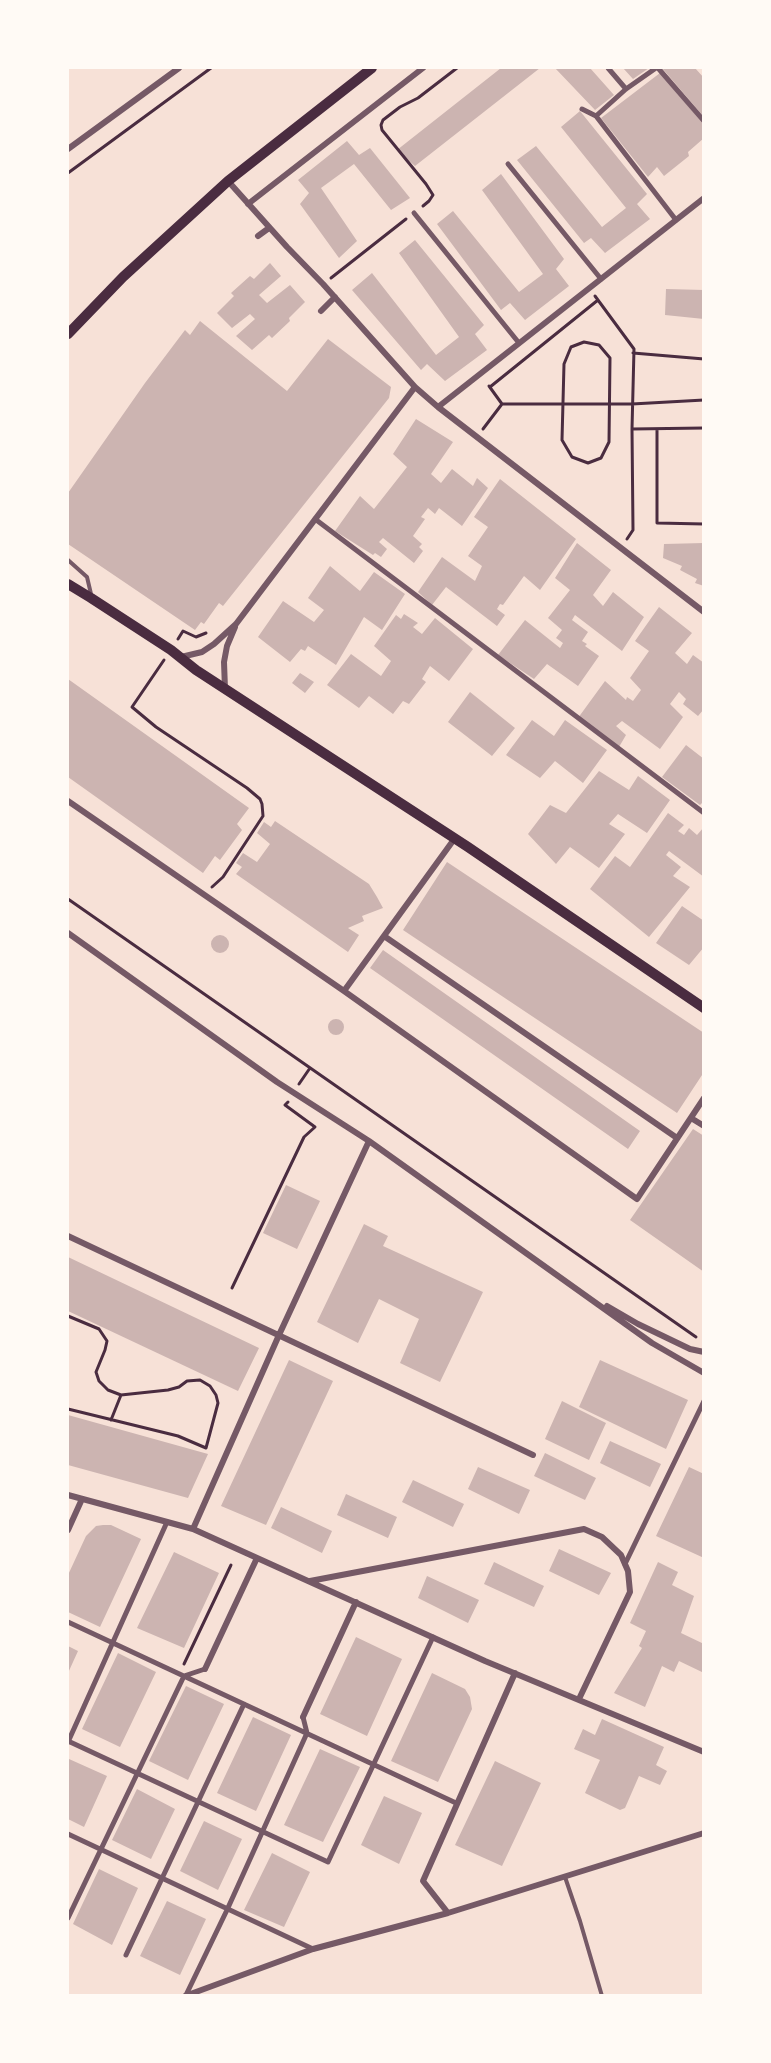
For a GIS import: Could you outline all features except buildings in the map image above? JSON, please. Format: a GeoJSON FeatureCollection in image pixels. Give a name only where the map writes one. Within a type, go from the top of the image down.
{"type":"FeatureCollection","features":[{"type":"Feature","properties":{"kind":"main road"},"geometry":{"type":"LineString","coordinates":[[68,334],[123,277],[228,181],[372,68]]}},
{"type":"Feature","properties":{"kind":"main road"},"geometry":{"type":"LineString","coordinates":[[68,584],[454,838],[704,1008]]}},
{"type":"Feature","properties":{"kind":"street"},"geometry":{"type":"LineString","coordinates":[[68,149],[179,68]]}},
{"type":"Feature","properties":{"kind":"street"},"geometry":{"type":"LineString","coordinates":[[248,204],[423,68]]}},
{"type":"Feature","properties":{"kind":"street"},"geometry":{"type":"LineString","coordinates":[[608,68],[626,89]]}},
{"type":"Feature","properties":{"kind":"street"},"geometry":{"type":"LineString","coordinates":[[596,116],[626,89],[657,68],[704,121]]}},
{"type":"Feature","properties":{"kind":"street"},"geometry":{"type":"LineString","coordinates":[[582,109],[596,116],[676,220]]}},
{"type":"Feature","properties":{"kind":"street"},"geometry":{"type":"LineString","coordinates":[[508,164],[601,279]]}},
{"type":"Feature","properties":{"kind":"street"},"geometry":{"type":"LineString","coordinates":[[228,181],[415,387],[476,437],[704,612]]}},
{"type":"Feature","properties":{"kind":"street"},"geometry":{"type":"LineString","coordinates":[[438,407],[704,198]]}},
{"type":"Feature","properties":{"kind":"street"},"geometry":{"type":"LineString","coordinates":[[414,213],[519,344]]}},
{"type":"Feature","properties":{"kind":"street"},"geometry":{"type":"LineString","coordinates":[[258,236],[269,228]]}},
{"type":"Feature","properties":{"kind":"street"},"geometry":{"type":"LineString","coordinates":[[321,311],[335,297]]}},
{"type":"Feature","properties":{"kind":"street"},"geometry":{"type":"LineString","coordinates":[[175,654],[202,651],[214,644],[236,624],[415,387]]}},
{"type":"Feature","properties":{"kind":"street"},"geometry":{"type":"LineString","coordinates":[[315,519],[704,813]]}},
{"type":"Feature","properties":{"kind":"street"},"geometry":{"type":"LineString","coordinates":[[225,689],[226,654],[236,624]]}},
{"type":"Feature","properties":{"kind":"street"},"geometry":{"type":"LineString","coordinates":[[68,801],[344,991],[637,1199],[704,1098]]}},
{"type":"Feature","properties":{"kind":"street"},"geometry":{"type":"LineString","coordinates":[[344,991],[454,838]]}},
{"type":"Feature","properties":{"kind":"street"},"geometry":{"type":"LineString","coordinates":[[68,933],[293,1093],[369,1141],[652,1343],[704,1373]]}},
{"type":"Feature","properties":{"kind":"street"},"geometry":{"type":"LineString","coordinates":[[384,936],[677,1138]]}},
{"type":"Feature","properties":{"kind":"street"},"geometry":{"type":"LineString","coordinates":[[691,1118],[704,1126]]}},
{"type":"Feature","properties":{"kind":"street"},"geometry":{"type":"LineString","coordinates":[[193,1530],[279,1335],[369,1141]]}},
{"type":"Feature","properties":{"kind":"street"},"geometry":{"type":"LineString","coordinates":[[68,1236],[533,1455]]}},
{"type":"Feature","properties":{"kind":"street"},"geometry":{"type":"LineString","coordinates":[[573,1285],[638,1324],[690,1349],[704,1352]]}},
{"type":"Feature","properties":{"kind":"street"},"geometry":{"type":"LineString","coordinates":[[625,1564],[704,1401]]}},
{"type":"Feature","properties":{"kind":"street"},"geometry":{"type":"LineString","coordinates":[[68,1495],[193,1530],[514,1673],[703,1753]]}},
{"type":"Feature","properties":{"kind":"street"},"geometry":{"type":"LineString","coordinates":[[68,1530],[82,1499]]}},
{"type":"Feature","properties":{"kind":"street"},"geometry":{"type":"LineString","coordinates":[[167,1522],[68,1742],[328,1862],[433,1637]]}},
{"type":"Feature","properties":{"kind":"street"},"geometry":{"type":"LineString","coordinates":[[308,1581],[584,1529],[602,1537],[621,1555],[628,1571],[630,1592],[579,1699]]}},
{"type":"Feature","properties":{"kind":"street"},"geometry":{"type":"LineString","coordinates":[[68,1918],[184,1676],[205,1669],[257,1558]]}},
{"type":"Feature","properties":{"kind":"street"},"geometry":{"type":"LineString","coordinates":[[186,1995],[307,1733],[303,1717],[356,1602]]}},
{"type":"Feature","properties":{"kind":"street"},"geometry":{"type":"LineString","coordinates":[[68,1622],[456,1803]]}},
{"type":"Feature","properties":{"kind":"street"},"geometry":{"type":"LineString","coordinates":[[448,1913],[423,1881],[514,1673]]}},
{"type":"Feature","properties":{"kind":"street"},"geometry":{"type":"LineString","coordinates":[[126,1955],[244,1704]]}},
{"type":"Feature","properties":{"kind":"street"},"geometry":{"type":"LineString","coordinates":[[186,1995],[313,1949],[448,1913],[704,1833]]}},
{"type":"Feature","properties":{"kind":"street"},"geometry":{"type":"LineString","coordinates":[[68,1834],[313,1949]]}},
{"type":"Feature","properties":{"kind":"lane"},"geometry":{"type":"LineString","coordinates":[[68,560],[87,577],[91,598]]}},
{"type":"Feature","properties":{"kind":"lane"},"geometry":{"type":"LineString","coordinates":[[565,1877],[602,1995]]}},
{"type":"Feature","properties":{"kind":"path"},"geometry":{"type":"LineString","coordinates":[[68,173],[211,68]]}},
{"type":"Feature","properties":{"kind":"path"},"geometry":{"type":"LineString","coordinates":[[323,284],[429,201],[433,195],[381,126],[383,120],[400,107],[418,98],[457,68]]}},
{"type":"Feature","properties":{"kind":"path"},"geometry":{"type":"LineString","coordinates":[[589,288],[633,349],[633,530],[621,549]]}},
{"type":"Feature","properties":{"kind":"path"},"geometry":{"type":"LineString","coordinates":[[490,387],[598,300]]}},
{"type":"Feature","properties":{"kind":"path"},"geometry":{"type":"LineString","coordinates":[[584,342],[599,345],[610,358],[609,442],[601,458],[588,463],[572,458],[562,440],[564,404],[564,364],[571,346],[584,342]]}},
{"type":"Feature","properties":{"kind":"path"},"geometry":{"type":"LineString","coordinates":[[633,353],[704,359]]}},
{"type":"Feature","properties":{"kind":"path"},"geometry":{"type":"LineString","coordinates":[[478,375],[502,404]]}},
{"type":"Feature","properties":{"kind":"path"},"geometry":{"type":"LineString","coordinates":[[502,404],[632,404],[704,400]]}},
{"type":"Feature","properties":{"kind":"path"},"geometry":{"type":"LineString","coordinates":[[476,437],[502,404]]}},
{"type":"Feature","properties":{"kind":"path"},"geometry":{"type":"LineString","coordinates":[[632,429],[704,428]]}},
{"type":"Feature","properties":{"kind":"path"},"geometry":{"type":"LineString","coordinates":[[657,429],[657,523],[704,524]]}},
{"type":"Feature","properties":{"kind":"path"},"geometry":{"type":"LineString","coordinates":[[203,894],[223,877],[263,816],[260,799],[156,727],[132,707],[175,654],[183,631],[196,637],[209,632]]}},
{"type":"Feature","properties":{"kind":"path"},"geometry":{"type":"LineString","coordinates":[[68,899],[701,1341]]}},
{"type":"Feature","properties":{"kind":"path"},"geometry":{"type":"LineString","coordinates":[[232,1288],[304,1137],[315,1127],[285,1105],[310,1068]]}},
{"type":"Feature","properties":{"kind":"path"},"geometry":{"type":"LineString","coordinates":[[68,1316],[99,1329],[107,1341],[96,1372],[99,1381],[108,1390],[121,1395],[168,1390],[179,1387],[187,1381],[200,1380],[210,1386],[218,1403],[206,1448],[178,1436],[68,1409]]}},
{"type":"Feature","properties":{"kind":"path"},"geometry":{"type":"LineString","coordinates":[[111,1420],[121,1395]]}}]}
